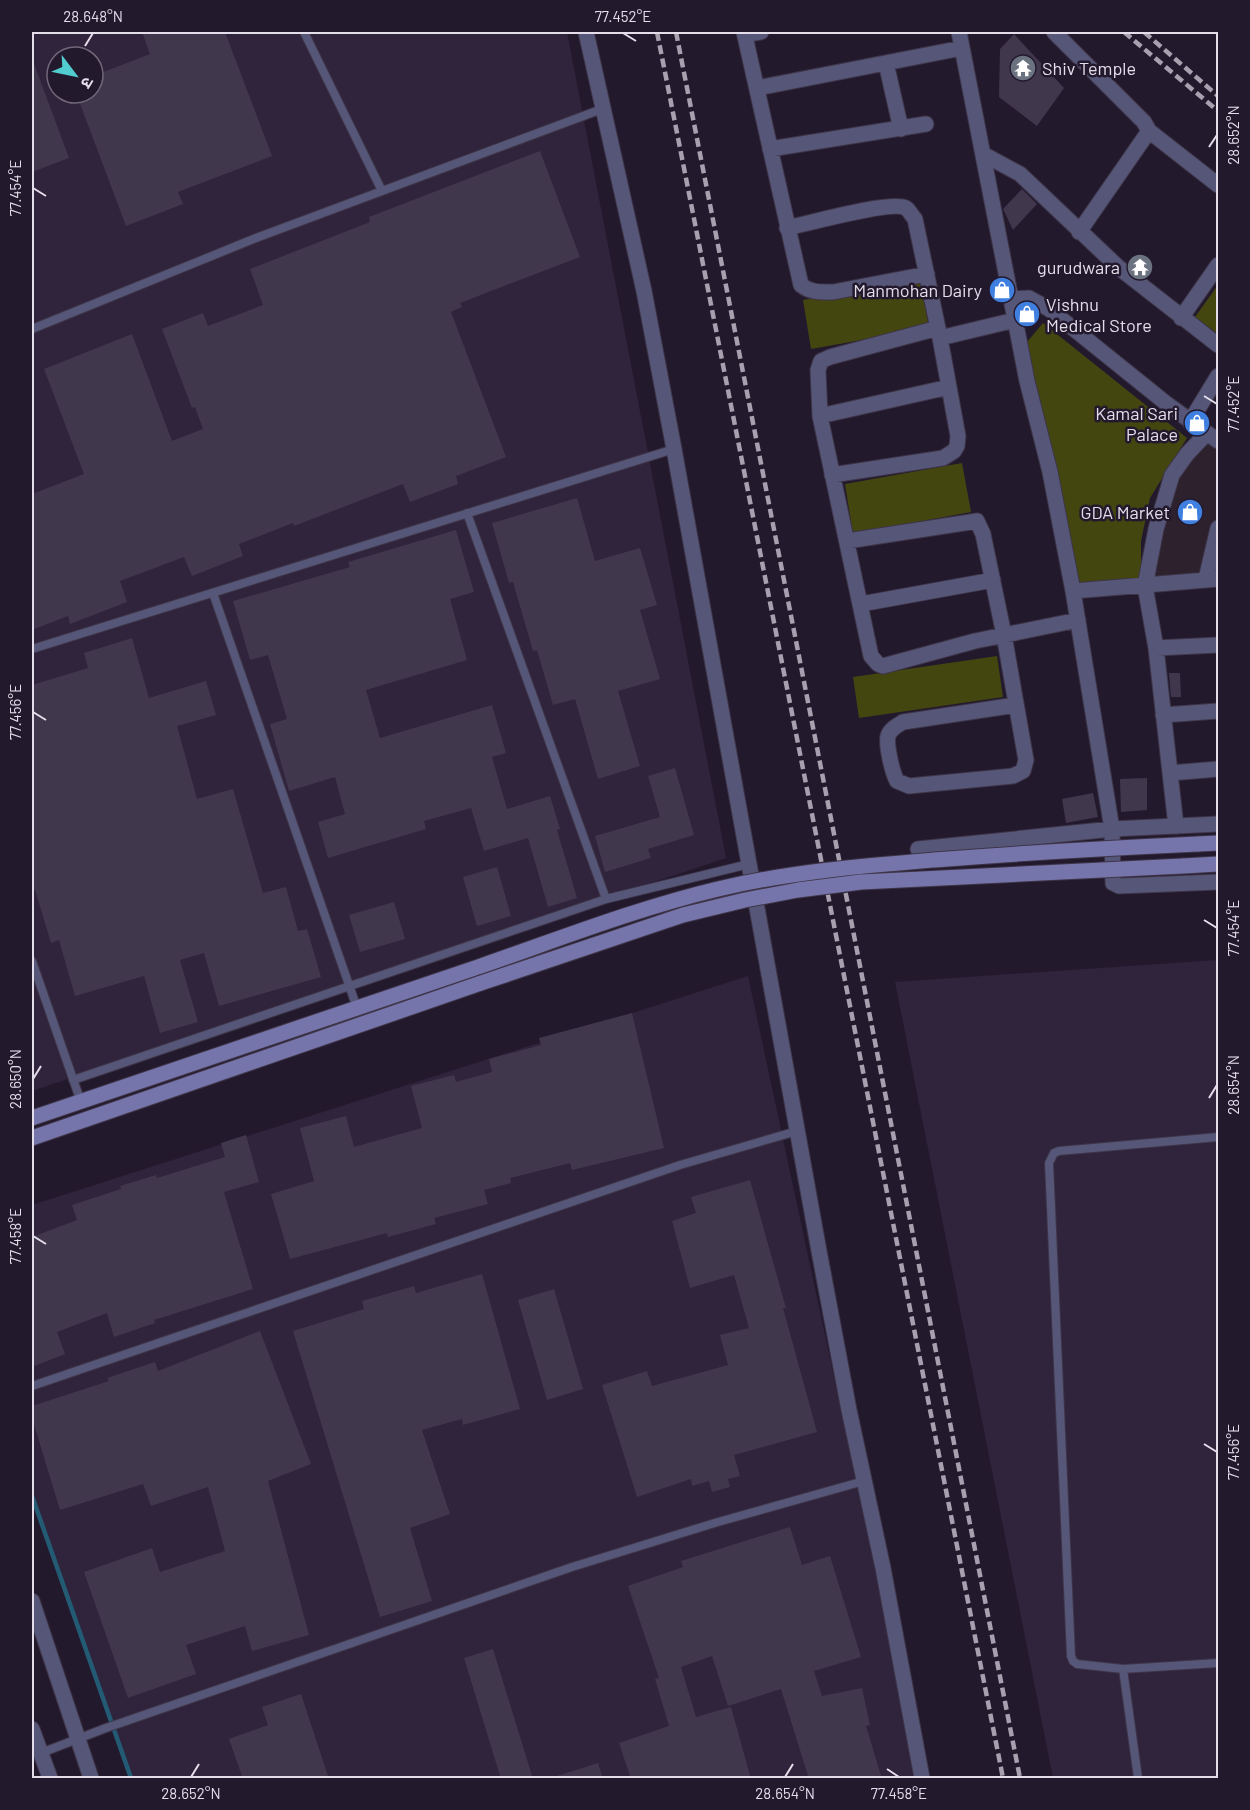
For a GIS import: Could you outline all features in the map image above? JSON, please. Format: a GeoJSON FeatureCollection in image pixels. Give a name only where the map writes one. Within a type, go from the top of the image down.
{"type":"FeatureCollection","features":[{"type":"Feature","properties":{"kind":"main road"},"geometry":{"type":"LineString","coordinates":[[32,1118],[481,966],[719,889],[797,874],[870,865],[1044,852],[1218,843]]}},
{"type":"Feature","properties":{"kind":"main road"},"geometry":{"type":"LineString","coordinates":[[32,1138],[682,915],[745,900],[861,882],[1218,864]]}},
{"type":"Feature","properties":{"kind":"street"},"geometry":{"type":"LineString","coordinates":[[586,32],[644,291],[849,1410],[883,1568],[922,1779]]}},
{"type":"Feature","properties":{"kind":"street"},"geometry":{"type":"LineString","coordinates":[[761,32],[745,33],[801,285],[807,290],[833,292],[927,274]]}},
{"type":"Feature","properties":{"kind":"street"},"geometry":{"type":"LineString","coordinates":[[959,32],[1027,381],[1050,472],[1073,591],[1112,829],[1113,883],[1119,886],[1218,882]]}},
{"type":"Feature","properties":{"kind":"street"},"geometry":{"type":"LineString","coordinates":[[1054,32],[1144,122],[1149,130],[1218,185]]}},
{"type":"Feature","properties":{"kind":"street"},"geometry":{"type":"LineString","coordinates":[[757,88],[962,48]]}},
{"type":"Feature","properties":{"kind":"street"},"geometry":{"type":"LineString","coordinates":[[886,63],[900,129]]}},
{"type":"Feature","properties":{"kind":"street"},"geometry":{"type":"LineString","coordinates":[[770,149],[926,124]]}},
{"type":"Feature","properties":{"kind":"street"},"geometry":{"type":"LineString","coordinates":[[1078,232],[1149,130]]}},
{"type":"Feature","properties":{"kind":"street"},"geometry":{"type":"LineString","coordinates":[[983,154],[1020,174],[1078,232],[1118,267],[1218,345]]}},
{"type":"Feature","properties":{"kind":"street"},"geometry":{"type":"LineString","coordinates":[[787,228],[866,210],[899,206],[907,208],[915,219],[949,387],[958,440],[951,455],[832,475]]}},
{"type":"Feature","properties":{"kind":"street"},"geometry":{"type":"LineString","coordinates":[[1181,318],[1218,265]]}},
{"type":"Feature","properties":{"kind":"street"},"geometry":{"type":"LineString","coordinates":[[1011,299],[1029,298],[1049,309],[1190,422],[1213,437],[1187,454],[1172,476],[1156,530],[1145,586],[1156,648],[1176,826]]}},
{"type":"Feature","properties":{"kind":"street"},"geometry":{"type":"LineString","coordinates":[[1016,320],[939,333],[830,357],[821,362],[818,370],[820,416],[832,475],[871,656],[878,664],[883,666],[1004,635],[1078,620]]}},
{"type":"Feature","properties":{"kind":"street"},"geometry":{"type":"LineString","coordinates":[[1190,422],[1218,376]]}},
{"type":"Feature","properties":{"kind":"street"},"geometry":{"type":"LineString","coordinates":[[820,416],[949,387]]}},
{"type":"Feature","properties":{"kind":"street"},"geometry":{"type":"LineString","coordinates":[[847,541],[977,521],[983,534],[993,580],[1004,635],[1026,760],[1023,771],[1013,777],[909,786],[897,781],[892,771],[888,736],[892,729],[903,722],[1016,705]]}},
{"type":"Feature","properties":{"kind":"street"},"geometry":{"type":"LineString","coordinates":[[1073,591],[1212,579],[1218,528]]}},
{"type":"Feature","properties":{"kind":"street"},"geometry":{"type":"LineString","coordinates":[[861,604],[993,580]]}},
{"type":"Feature","properties":{"kind":"street"},"geometry":{"type":"LineString","coordinates":[[1156,648],[1218,645]]}},
{"type":"Feature","properties":{"kind":"street"},"geometry":{"type":"LineString","coordinates":[[1163,715],[1218,711]]}},
{"type":"Feature","properties":{"kind":"street"},"geometry":{"type":"LineString","coordinates":[[1170,773],[1218,769]]}},
{"type":"Feature","properties":{"kind":"street"},"geometry":{"type":"LineString","coordinates":[[918,849],[1112,829],[1218,824]]}},
{"type":"Feature","properties":{"kind":"street"},"geometry":{"type":"LineString","coordinates":[[32,1601],[91,1779]]}},
{"type":"Feature","properties":{"kind":"street"},"geometry":{"type":"LineString","coordinates":[[32,1729],[50,1779]]}},
{"type":"Feature","properties":{"kind":"lane"},"geometry":{"type":"LineString","coordinates":[[304,32],[382,191]]}},
{"type":"Feature","properties":{"kind":"lane"},"geometry":{"type":"LineString","coordinates":[[32,329],[256,238],[603,109]]}},
{"type":"Feature","properties":{"kind":"lane"},"geometry":{"type":"LineString","coordinates":[[32,649],[674,449]]}},
{"type":"Feature","properties":{"kind":"lane"},"geometry":{"type":"LineString","coordinates":[[467,513],[606,899]]}},
{"type":"Feature","properties":{"kind":"lane"},"geometry":{"type":"LineString","coordinates":[[213,593],[357,1008]]}},
{"type":"Feature","properties":{"kind":"lane"},"geometry":{"type":"LineString","coordinates":[[73,1080],[606,899],[748,864]]}},
{"type":"Feature","properties":{"kind":"lane"},"geometry":{"type":"LineString","coordinates":[[32,961],[81,1102]]}},
{"type":"Feature","properties":{"kind":"lane"},"geometry":{"type":"LineString","coordinates":[[32,1386],[681,1165],[797,1131]]}},
{"type":"Feature","properties":{"kind":"lane"},"geometry":{"type":"LineString","coordinates":[[1218,1137],[1059,1151],[1054,1153],[1050,1163],[1071,1656],[1077,1664],[1123,1669],[1218,1663]]}},
{"type":"Feature","properties":{"kind":"lane"},"geometry":{"type":"LineString","coordinates":[[41,1753],[122,1722],[572,1567],[718,1522],[864,1481]]}},
{"type":"Feature","properties":{"kind":"lane"},"geometry":{"type":"LineString","coordinates":[[1123,1669],[1138,1779]]}},
{"type":"Feature","properties":{"kind":"shaded area"},"geometry":{"type":"Polygon","coordinates":[[[32,32],[567,32],[726,858],[32,1091],[32,32]]]}},
{"type":"Feature","properties":{"kind":"shaded area"},"geometry":{"type":"Polygon","coordinates":[[[920,279],[929,328],[811,349],[803,300],[920,279]]]}},
{"type":"Feature","properties":{"kind":"shaded area"},"geometry":{"type":"Polygon","coordinates":[[[1218,285],[1218,334],[1195,317],[1218,285]]]}},
{"type":"Feature","properties":{"kind":"shaded area"},"geometry":{"type":"Polygon","coordinates":[[[1043,323],[1187,438],[1150,498],[1141,541],[1141,578],[1077,586],[1027,342],[1043,323]]]}},
{"type":"Feature","properties":{"kind":"shaded area","name":"GDA Market"},"geometry":{"type":"Polygon","coordinates":[[[1207,433],[1218,441],[1218,544],[1206,579],[1145,586],[1165,497],[1207,433]]]}},
{"type":"Feature","properties":{"kind":"shaded area"},"geometry":{"type":"Polygon","coordinates":[[[962,463],[971,512],[853,534],[845,484],[962,463]]]}},
{"type":"Feature","properties":{"kind":"shaded area"},"geometry":{"type":"Polygon","coordinates":[[[997,656],[1003,697],[859,718],[853,677],[997,656]]]}},
{"type":"Feature","properties":{"kind":"shaded area"},"geometry":{"type":"Polygon","coordinates":[[[1218,960],[1218,1778],[1053,1778],[895,982],[1218,960]]]}},
{"type":"Feature","properties":{"kind":"shaded area"},"geometry":{"type":"Polygon","coordinates":[[[748,976],[920,1778],[131,1778],[32,1499],[32,1205],[748,976]]]}},
{"type":"Feature","properties":{"kind":"building"},"geometry":{"type":"Polygon","coordinates":[[[142,32],[225,32],[272,156],[178,192],[183,204],[126,226],[81,105],[105,105],[105,71],[150,54],[142,32]]]}},
{"type":"Feature","properties":{"kind":"building","name":"Shiv Temple"},"geometry":{"type":"Polygon","coordinates":[[[1014,34],[1064,88],[1037,126],[999,97],[1000,49],[1014,34]]]}},
{"type":"Feature","properties":{"kind":"building"},"geometry":{"type":"Polygon","coordinates":[[[32,62],[45,93],[45,105],[49,105],[69,158],[32,172],[32,62]]]}},
{"type":"Feature","properties":{"kind":"building"},"geometry":{"type":"Polygon","coordinates":[[[540,151],[580,257],[460,303],[462,307],[451,312],[506,457],[456,476],[458,484],[410,502],[403,484],[294,526],[293,523],[239,544],[243,556],[192,576],[184,557],[120,581],[127,602],[70,624],[68,616],[32,630],[32,494],[84,474],[44,369],[132,334],[172,441],[203,429],[195,407],[192,408],[162,329],[203,313],[208,326],[263,305],[250,269],[370,222],[369,217],[540,151]]]}},
{"type":"Feature","properties":{"kind":"building"},"geometry":{"type":"Polygon","coordinates":[[[1022,189],[1037,204],[1013,230],[1003,209],[1022,189]]]}},
{"type":"Feature","properties":{"kind":"building"},"geometry":{"type":"Polygon","coordinates":[[[577,498],[595,561],[640,548],[657,605],[640,610],[660,679],[618,691],[640,766],[598,779],[575,699],[553,705],[537,650],[533,651],[513,582],[509,583],[492,523],[577,498]]]}},
{"type":"Feature","properties":{"kind":"building"},"geometry":{"type":"Polygon","coordinates":[[[456,530],[474,592],[450,599],[467,660],[366,690],[380,738],[492,705],[506,753],[492,757],[507,809],[550,796],[560,829],[557,830],[577,898],[548,907],[528,838],[484,851],[471,808],[424,821],[426,829],[328,858],[318,822],[345,814],[335,777],[289,791],[270,724],[287,719],[268,655],[250,660],[233,601],[350,567],[348,562],[456,530]]]}},
{"type":"Feature","properties":{"kind":"building"},"geometry":{"type":"Polygon","coordinates":[[[132,638],[149,698],[206,681],[216,715],[177,726],[197,799],[233,789],[263,893],[286,887],[298,931],[307,929],[321,977],[219,1006],[204,953],[180,960],[198,1022],[160,1033],[144,976],[75,996],[59,940],[51,943],[35,890],[32,891],[32,685],[88,668],[84,653],[132,638]]]}},
{"type":"Feature","properties":{"kind":"building"},"geometry":{"type":"Polygon","coordinates":[[[1169,673],[1180,673],[1181,697],[1171,697],[1169,673]]]}},
{"type":"Feature","properties":{"kind":"building"},"geometry":{"type":"Polygon","coordinates":[[[675,768],[694,835],[648,849],[651,858],[605,872],[595,836],[660,817],[648,776],[675,768]]]}},
{"type":"Feature","properties":{"kind":"building"},"geometry":{"type":"Polygon","coordinates":[[[1147,778],[1147,810],[1121,812],[1120,779],[1147,778]]]}},
{"type":"Feature","properties":{"kind":"building"},"geometry":{"type":"Polygon","coordinates":[[[1093,793],[1098,817],[1066,823],[1062,799],[1093,793]]]}},
{"type":"Feature","properties":{"kind":"building"},"geometry":{"type":"Polygon","coordinates":[[[497,867],[511,916],[477,926],[463,877],[497,867]]]}},
{"type":"Feature","properties":{"kind":"building"},"geometry":{"type":"Polygon","coordinates":[[[394,902],[405,939],[360,952],[349,915],[394,902]]]}},
{"type":"Feature","properties":{"kind":"building"},"geometry":{"type":"Polygon","coordinates":[[[632,1013],[664,1148],[572,1170],[570,1163],[510,1178],[511,1183],[484,1190],[488,1204],[434,1218],[436,1224],[388,1237],[387,1233],[290,1259],[271,1194],[314,1181],[300,1128],[346,1116],[354,1147],[422,1128],[411,1086],[454,1075],[456,1082],[492,1072],[489,1059],[541,1045],[539,1038],[632,1013]]]}},
{"type":"Feature","properties":{"kind":"building"},"geometry":{"type":"Polygon","coordinates":[[[246,1135],[259,1182],[224,1192],[253,1289],[154,1320],[155,1323],[114,1337],[107,1313],[57,1332],[65,1354],[32,1367],[32,1237],[77,1220],[72,1205],[121,1189],[120,1186],[156,1175],[157,1178],[225,1157],[221,1143],[246,1135]]]}},
{"type":"Feature","properties":{"kind":"building"},"geometry":{"type":"Polygon","coordinates":[[[750,1180],[786,1308],[783,1308],[817,1432],[734,1455],[740,1476],[728,1479],[730,1487],[712,1492],[709,1481],[692,1486],[691,1479],[637,1497],[602,1385],[647,1371],[652,1386],[728,1365],[720,1335],[749,1328],[734,1275],[690,1288],[672,1221],[696,1213],[691,1197],[750,1180]]]}},
{"type":"Feature","properties":{"kind":"building"},"geometry":{"type":"Polygon","coordinates":[[[482,1274],[520,1409],[463,1425],[462,1419],[422,1430],[450,1514],[410,1528],[432,1601],[380,1617],[293,1331],[364,1309],[362,1301],[414,1286],[416,1293],[482,1274]]]}},
{"type":"Feature","properties":{"kind":"building"},"geometry":{"type":"Polygon","coordinates":[[[554,1289],[583,1389],[547,1400],[518,1300],[554,1289]]]}},
{"type":"Feature","properties":{"kind":"building"},"geometry":{"type":"Polygon","coordinates":[[[260,1331],[311,1464],[268,1481],[309,1635],[252,1651],[245,1626],[186,1645],[196,1674],[128,1698],[84,1572],[152,1548],[160,1572],[225,1551],[208,1487],[151,1506],[143,1484],[60,1510],[32,1418],[32,1406],[109,1381],[107,1378],[155,1362],[158,1371],[260,1331]]]}},
{"type":"Feature","properties":{"kind":"building"},"geometry":{"type":"Polygon","coordinates":[[[790,1527],[802,1565],[830,1556],[861,1657],[814,1671],[822,1696],[862,1688],[870,1725],[866,1726],[882,1779],[809,1779],[781,1689],[728,1706],[712,1656],[681,1667],[696,1717],[731,1707],[751,1779],[631,1779],[619,1743],[669,1726],[655,1679],[659,1678],[628,1586],[683,1567],[681,1561],[790,1527]]]}},
{"type":"Feature","properties":{"kind":"building"},"geometry":{"type":"Polygon","coordinates":[[[493,1649],[533,1779],[501,1779],[464,1658],[493,1649]]]}},
{"type":"Feature","properties":{"kind":"building"},"geometry":{"type":"Polygon","coordinates":[[[301,1694],[329,1779],[243,1779],[229,1739],[268,1725],[262,1707],[301,1694]]]}},
{"type":"Feature","properties":{"kind":"building"},"geometry":{"type":"Polygon","coordinates":[[[598,1763],[603,1779],[558,1779],[557,1776],[598,1763]]]}},
{"type":"Feature","properties":{"kind":"waterway"},"geometry":{"type":"LineString","coordinates":[[32,1496],[131,1778]]}},
{"type":"Feature","properties":{"kind":"railway"},"geometry":{"type":"LineString","coordinates":[[657,32],[1003,1778]]}},
{"type":"Feature","properties":{"kind":"railway"},"geometry":{"type":"LineString","coordinates":[[676,32],[1020,1778]]}},
{"type":"Feature","properties":{"kind":"railway"},"geometry":{"type":"LineString","coordinates":[[1124,32],[1218,111]]}},
{"type":"Feature","properties":{"kind":"railway"},"geometry":{"type":"LineString","coordinates":[[1144,32],[1218,96]]}},
{"type":"Feature","properties":{"kind":"place","name":"Shiv Temple"},"geometry":{"type":"Point","coordinates":[1023,68]}},
{"type":"Feature","properties":{"kind":"place","name":"gurudwara"},"geometry":{"type":"Point","coordinates":[1140,267]}},
{"type":"Feature","properties":{"kind":"place","name":"Manmohan Dairy"},"geometry":{"type":"Point","coordinates":[1002,290]}},
{"type":"Feature","properties":{"kind":"place","name":"Vishnu Medical Store"},"geometry":{"type":"Point","coordinates":[1027,314]}},
{"type":"Feature","properties":{"kind":"place","name":"Kamal Sari Palace"},"geometry":{"type":"Point","coordinates":[1197,423]}},
{"type":"Feature","properties":{"kind":"place","name":"GDA Market"},"geometry":{"type":"Point","coordinates":[1190,512]}}]}
